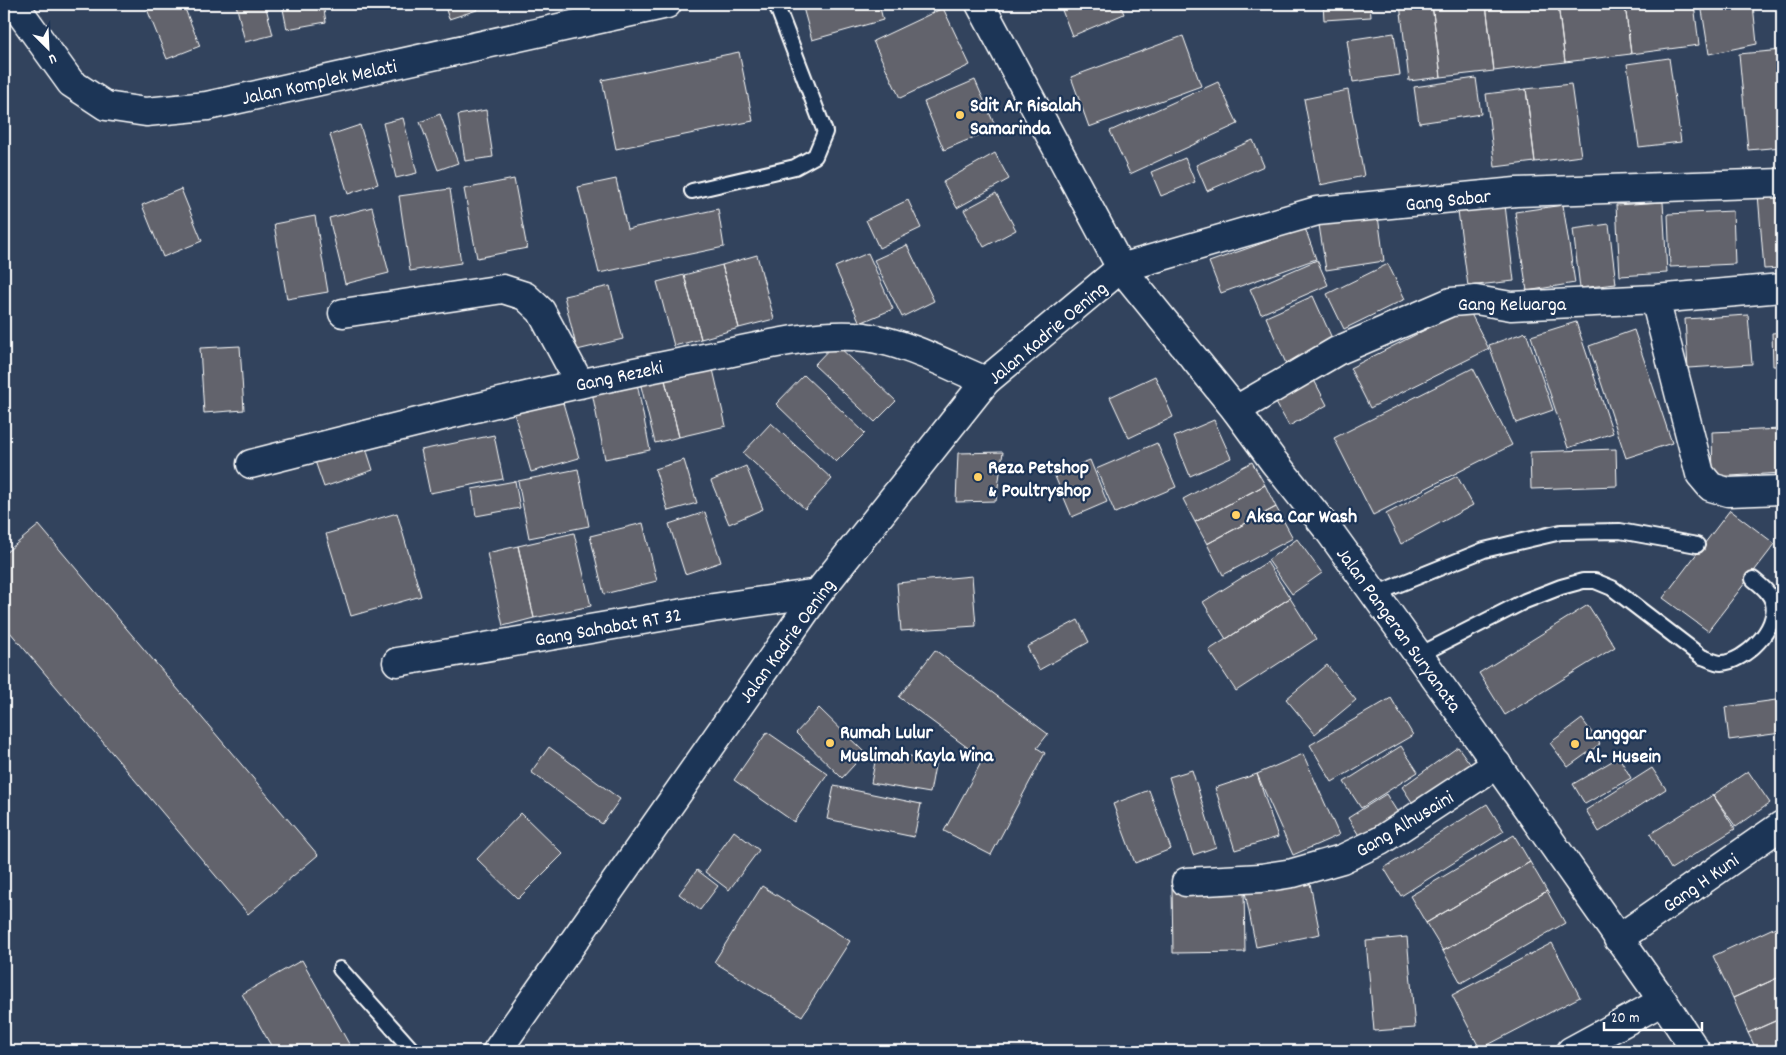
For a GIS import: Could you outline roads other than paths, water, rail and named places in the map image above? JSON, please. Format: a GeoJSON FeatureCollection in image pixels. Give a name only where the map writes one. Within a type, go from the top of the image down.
{"type":"FeatureCollection","features":[{"type":"Feature","properties":{"kind":"street","name":"Jalan Komplek Melati"},"geometry":{"type":"LineString","coordinates":[[14,4],[71,83],[106,106],[146,112],[216,104],[667,4]]}},
{"type":"Feature","properties":{"kind":"street","name":"Jalan Pangeran Suryanata"},"geometry":{"type":"LineString","coordinates":[[980,4],[1121,268],[1236,410],[1375,594],[1497,764],[1696,1051]]}},
{"type":"Feature","properties":{"kind":"street","name":"Gang Sabar"},"geometry":{"type":"LineString","coordinates":[[1121,268],[1317,211],[1516,192],[1782,182]]}},
{"type":"Feature","properties":{"kind":"street","name":"Jalan Kadrie Oening"},"geometry":{"type":"LineString","coordinates":[[497,1051],[818,593],[986,381],[1121,268]]}},
{"type":"Feature","properties":{"kind":"street","name":"Gang Keluarga"},"geometry":{"type":"LineString","coordinates":[[1236,410],[1337,351],[1452,302],[1476,300],[1511,306],[1655,299],[1782,288]]}},
{"type":"Feature","properties":{"kind":"street"},"geometry":{"type":"LineString","coordinates":[[343,312],[504,289],[511,291],[525,296],[540,311],[580,384]]}},
{"type":"Feature","properties":{"kind":"street"},"geometry":{"type":"LineString","coordinates":[[1655,299],[1700,474],[1711,487],[1728,492],[1782,490]]}},
{"type":"Feature","properties":{"kind":"street","name":"Gang Rezeki"},"geometry":{"type":"LineString","coordinates":[[251,464],[465,410],[632,372],[795,340],[837,335],[865,337],[896,343],[986,381]]}},
{"type":"Feature","properties":{"kind":"street","name":"Gang Sahabat RT 32"},"geometry":{"type":"LineString","coordinates":[[397,662],[713,608],[818,593]]}},
{"type":"Feature","properties":{"kind":"street","name":"Gang Alhusaini"},"geometry":{"type":"LineString","coordinates":[[1186,882],[1269,877],[1292,873],[1342,859],[1380,841],[1497,764]]}},
{"type":"Feature","properties":{"kind":"street","name":"Gang H Kuni"},"geometry":{"type":"LineString","coordinates":[[1618,939],[1782,825]]}},
{"type":"Feature","properties":{"kind":"street"},"geometry":{"type":"LineString","coordinates":[[1571,1051],[1663,1001]]}},
{"type":"Feature","properties":{"kind":"lane"},"geometry":{"type":"LineString","coordinates":[[692,191],[795,167],[815,156],[825,132],[776,4]]}},
{"type":"Feature","properties":{"kind":"lane"},"geometry":{"type":"LineString","coordinates":[[1375,594],[1484,550],[1560,532],[1620,531],[1697,545]]}},
{"type":"Feature","properties":{"kind":"lane"},"geometry":{"type":"LineString","coordinates":[[1419,656],[1525,601],[1561,587],[1584,581],[1595,581],[1612,588],[1702,656],[1720,663],[1735,659],[1752,648],[1765,633],[1774,614],[1773,603],[1768,592],[1753,579]]}},
{"type":"Feature","properties":{"kind":"lane"},"geometry":{"type":"LineString","coordinates":[[340,969],[413,1051]]}},
{"type":"Feature","properties":{"kind":"place","name":"Sdit Ar Risalah Samarinda"},"geometry":{"type":"Point","coordinates":[960,115]}},
{"type":"Feature","properties":{"kind":"place","name":"Reza Petshop & Poultryshop"},"geometry":{"type":"Point","coordinates":[978,477]}},
{"type":"Feature","properties":{"kind":"place","name":"Aksa Car Wash"},"geometry":{"type":"Point","coordinates":[1236,515]}},
{"type":"Feature","properties":{"kind":"place","name":"Rumah Lulur Muslimah Kayla Wina"},"geometry":{"type":"Point","coordinates":[830,743]}},
{"type":"Feature","properties":{"kind":"place","name":"Langgar Al- Husein"},"geometry":{"type":"Point","coordinates":[1575,744]}}]}
